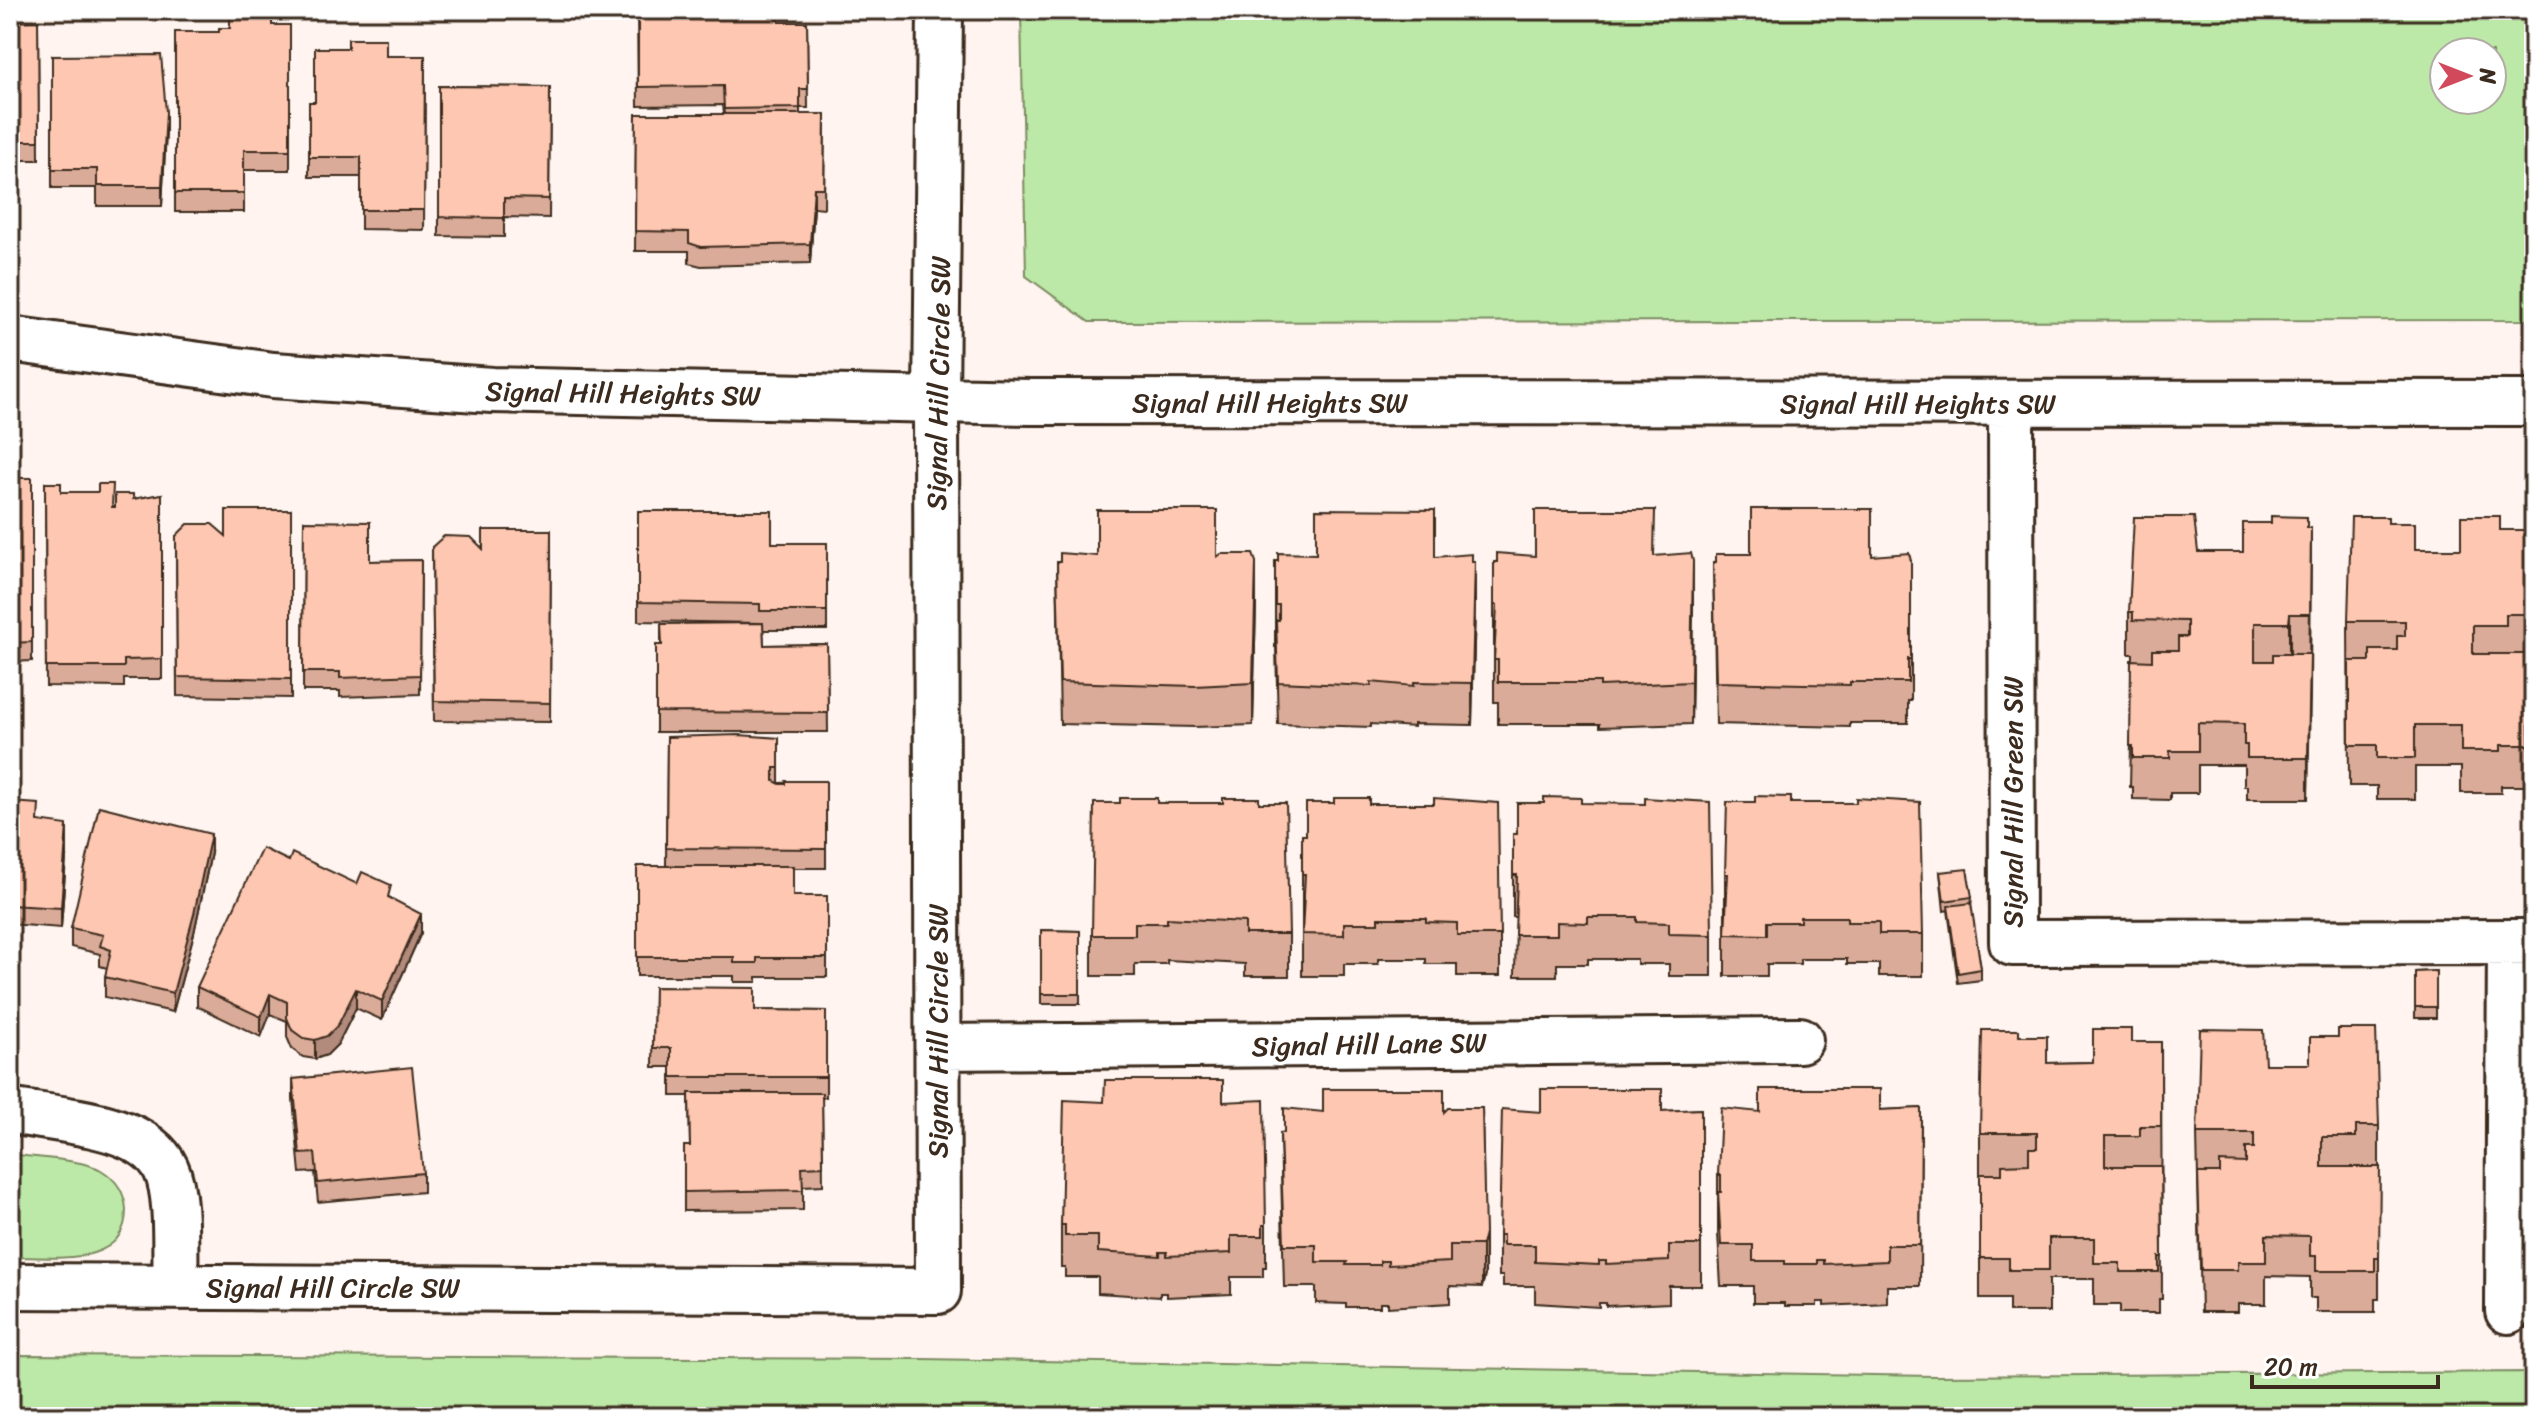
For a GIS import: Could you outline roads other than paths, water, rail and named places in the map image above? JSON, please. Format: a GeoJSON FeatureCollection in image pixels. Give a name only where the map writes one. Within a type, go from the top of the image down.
{"type":"FeatureCollection","features":[{"type":"Feature","properties":{"kind":"street","name":"Signal Hill Circle SW"},"geometry":{"type":"LineString","coordinates":[[10,1286],[938,1291],[936,401],[940,10]]}},
{"type":"Feature","properties":{"kind":"street","name":"Signal Hill Heights SW"},"geometry":{"type":"LineString","coordinates":[[10,339],[273,375],[492,390],[936,401],[2534,403]]}},
{"type":"Feature","properties":{"kind":"street","name":"Signal Hill Green SW"},"geometry":{"type":"LineString","coordinates":[[2011,403],[2012,943],[2522,942],[2508,1311]]}},
{"type":"Feature","properties":{"kind":"street","name":"Signal Hill Lane SW"},"geometry":{"type":"LineString","coordinates":[[938,1047],[1800,1040]]}},
{"type":"Feature","properties":{"kind":"street","name":"Signal Hill Circle SW"},"geometry":{"type":"LineString","coordinates":[[10,1111],[120,1132],[138,1139],[155,1152],[166,1169],[172,1189],[176,1286]]}}]}
